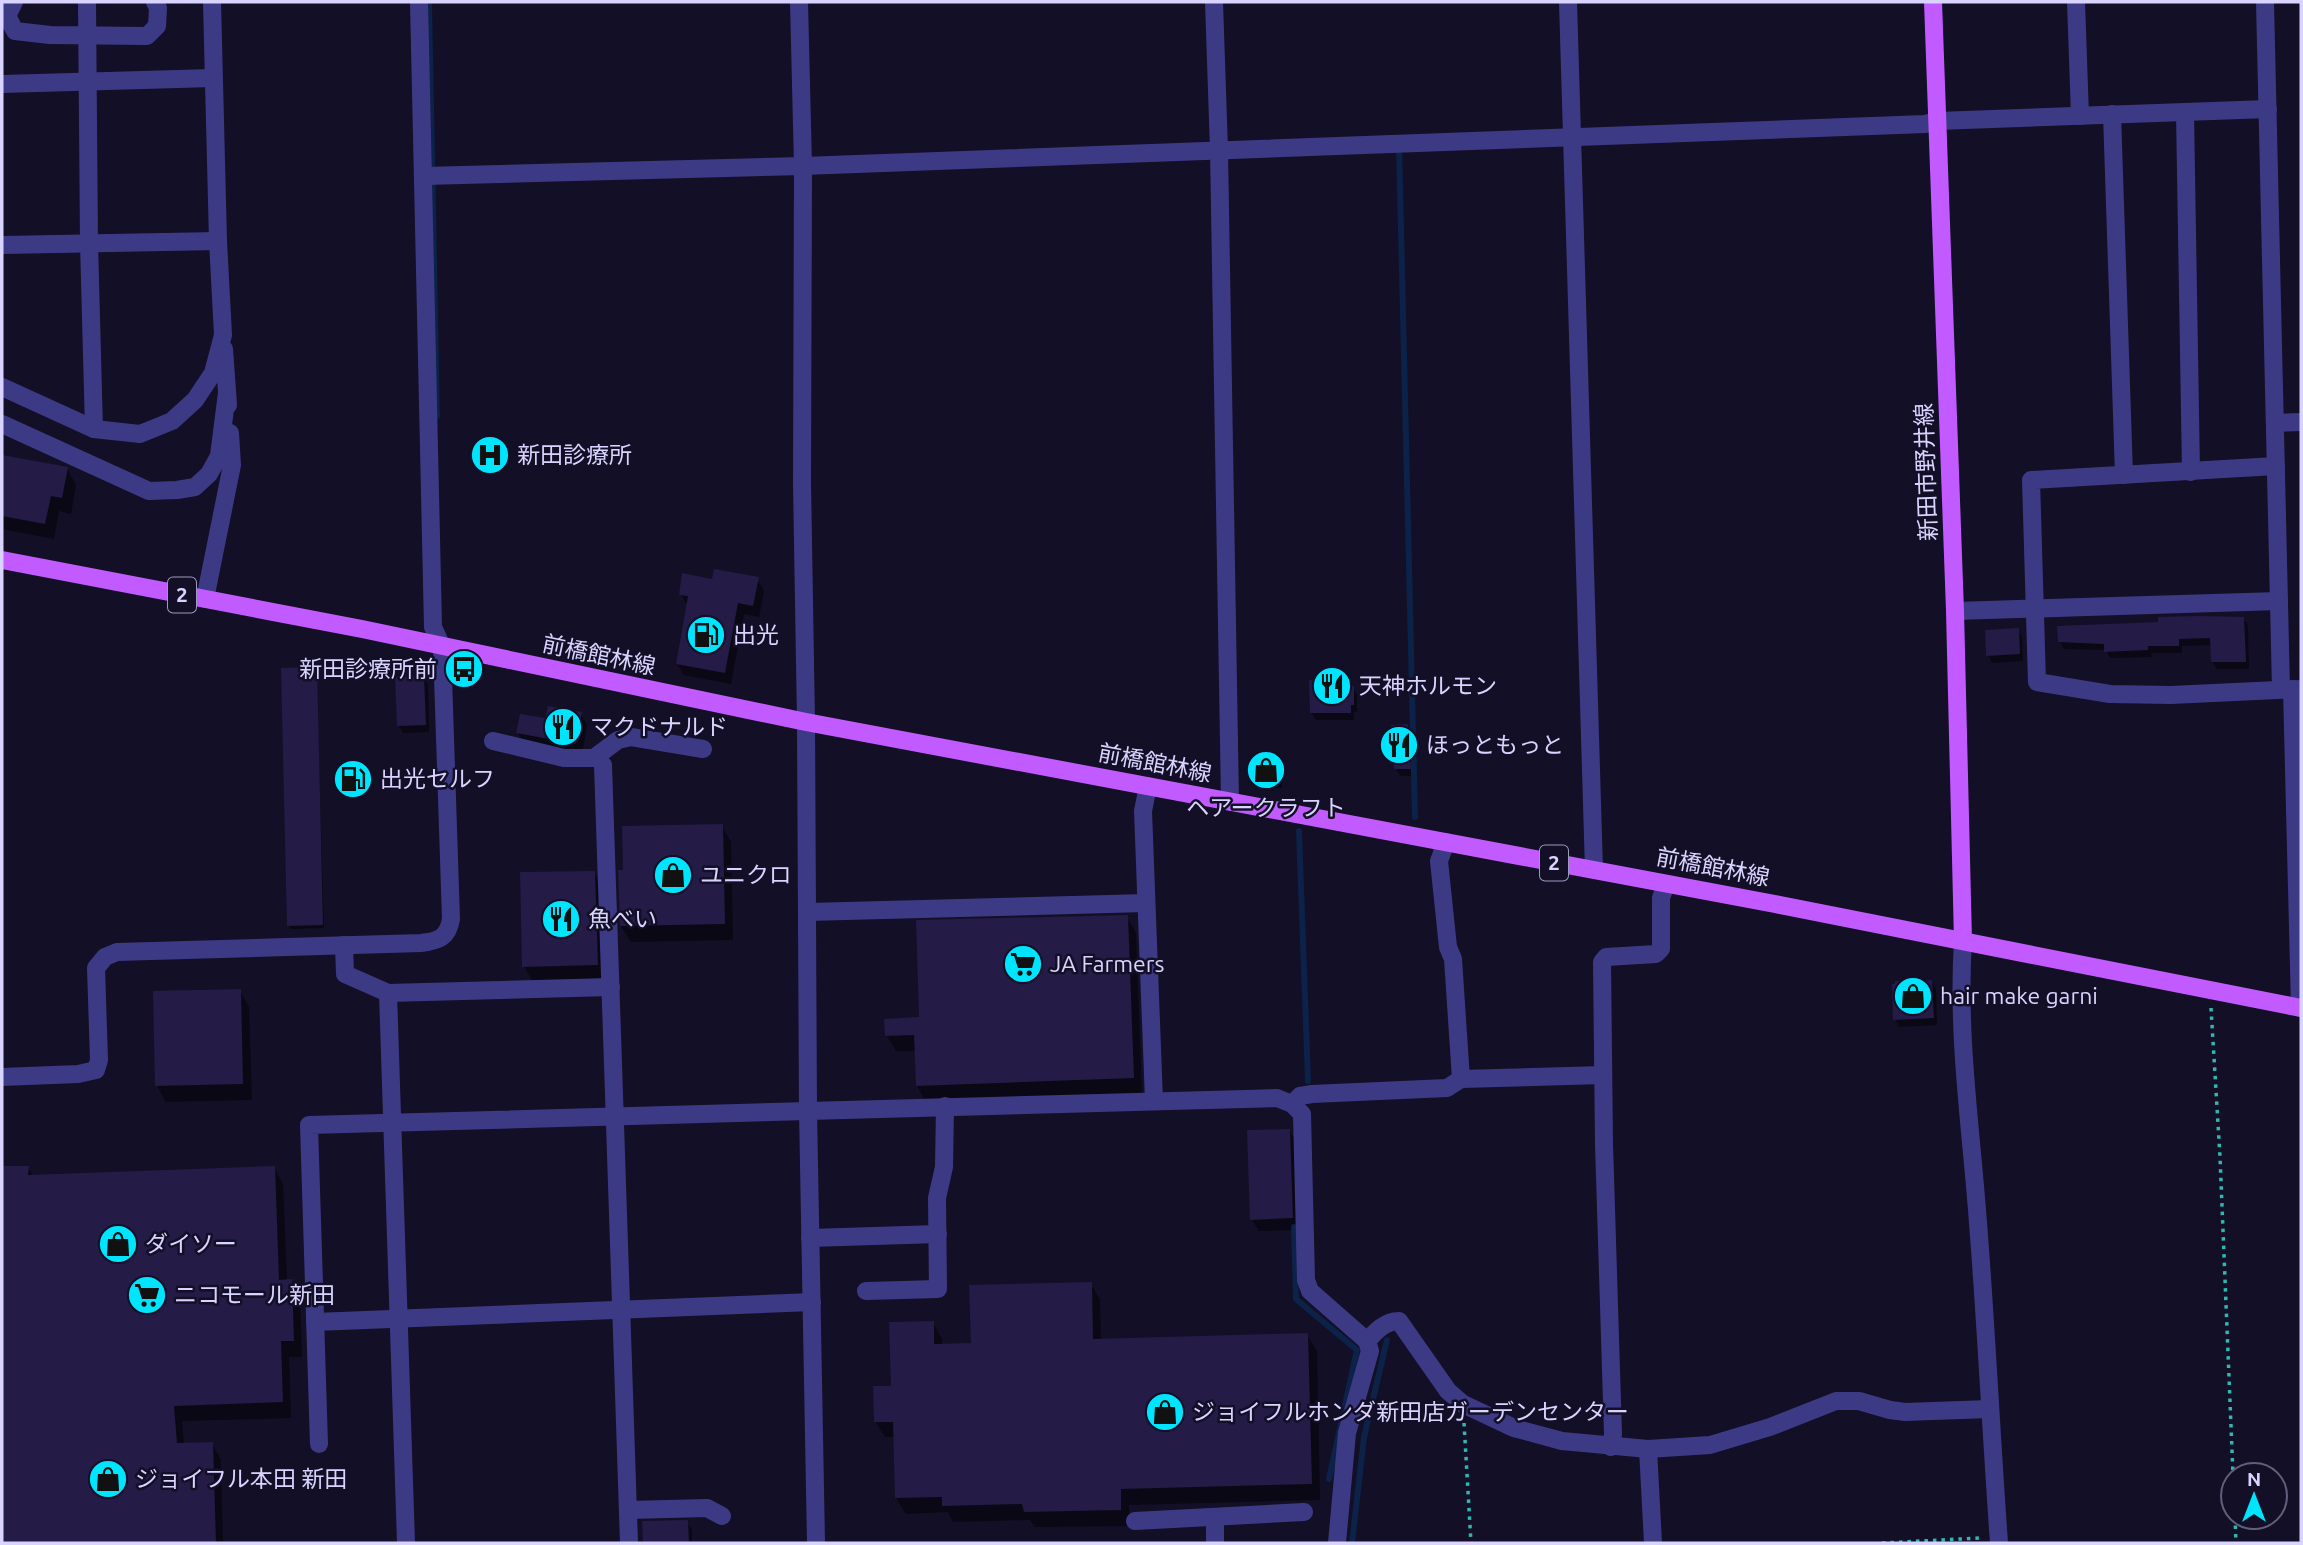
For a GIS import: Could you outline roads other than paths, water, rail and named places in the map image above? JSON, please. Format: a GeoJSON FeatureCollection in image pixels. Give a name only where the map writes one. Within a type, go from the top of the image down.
{"type":"FeatureCollection","features":[{"type":"Feature","properties":{"kind":"main road","name":"新田市野井線"},"geometry":{"type":"LineString","coordinates":[[1933,2],[1955,611],[1963,941]]}},
{"type":"Feature","properties":{"kind":"main road","name":"前橋館林線"},"geometry":{"type":"LineString","coordinates":[[2,560],[806,722],[1594,870],[2209,988],[2300,1008]]}},
{"type":"Feature","properties":{"kind":"street"},"geometry":{"type":"LineString","coordinates":[[14,2],[7,16],[15,31],[50,35],[147,36],[157,26],[158,8],[155,2]]}},
{"type":"Feature","properties":{"kind":"street"},"geometry":{"type":"LineString","coordinates":[[87,2],[94,429]]}},
{"type":"Feature","properties":{"kind":"street"},"geometry":{"type":"LineString","coordinates":[[205,599],[232,465],[218,241],[212,2]]}},
{"type":"Feature","properties":{"kind":"street"},"geometry":{"type":"LineString","coordinates":[[2,1077],[78,1074],[96,1070],[99,1060],[96,968],[105,957],[117,952],[436,942],[449,930],[451,919],[442,647],[433,626],[419,2]]}},
{"type":"Feature","properties":{"kind":"street"},"geometry":{"type":"LineString","coordinates":[[799,2],[803,166],[802,483],[808,1110],[816,1543]]}},
{"type":"Feature","properties":{"kind":"street"},"geometry":{"type":"LineString","coordinates":[[1214,2],[1230,802]]}},
{"type":"Feature","properties":{"kind":"street"},"geometry":{"type":"LineString","coordinates":[[1568,2],[1594,870]]}},
{"type":"Feature","properties":{"kind":"street"},"geometry":{"type":"LineString","coordinates":[[2076,2],[2080,116]]}},
{"type":"Feature","properties":{"kind":"street"},"geometry":{"type":"LineString","coordinates":[[2265,2],[2279,601],[2292,689],[2300,1008]]}},
{"type":"Feature","properties":{"kind":"street"},"geometry":{"type":"LineString","coordinates":[[2,84],[213,78]]}},
{"type":"Feature","properties":{"kind":"street"},"geometry":{"type":"LineString","coordinates":[[424,176],[803,166],[2267,109]]}},
{"type":"Feature","properties":{"kind":"street"},"geometry":{"type":"LineString","coordinates":[[2185,112],[2191,472]]}},
{"type":"Feature","properties":{"kind":"street"},"geometry":{"type":"LineString","coordinates":[[2112,114],[2124,475]]}},
{"type":"Feature","properties":{"kind":"street"},"geometry":{"type":"LineString","coordinates":[[2,245],[218,241]]}},
{"type":"Feature","properties":{"kind":"street"},"geometry":{"type":"LineString","coordinates":[[2,387],[94,429],[141,434],[172,421],[195,400],[213,373],[223,335]]}},
{"type":"Feature","properties":{"kind":"street"},"geometry":{"type":"LineString","coordinates":[[2,424],[149,491],[177,491],[195,487],[209,474],[219,456],[227,393]]}},
{"type":"Feature","properties":{"kind":"street"},"geometry":{"type":"LineString","coordinates":[[2275,423],[2301,422]]}},
{"type":"Feature","properties":{"kind":"street"},"geometry":{"type":"LineString","coordinates":[[2276,466],[2031,480],[2037,682],[2110,694],[2171,695],[2292,689]]}},
{"type":"Feature","properties":{"kind":"street"},"geometry":{"type":"LineString","coordinates":[[1955,611],[2279,601]]}},
{"type":"Feature","properties":{"kind":"street"},"geometry":{"type":"LineString","coordinates":[[493,741],[564,758],[594,758],[618,740],[631,737],[703,748]]}},
{"type":"Feature","properties":{"kind":"street"},"geometry":{"type":"LineString","coordinates":[[603,765],[629,1543]]}},
{"type":"Feature","properties":{"kind":"street"},"geometry":{"type":"LineString","coordinates":[[1148,786],[1143,811],[1154,1101]]}},
{"type":"Feature","properties":{"kind":"street"},"geometry":{"type":"LineString","coordinates":[[1446,842],[1439,861],[1448,947],[1453,959],[1461,1079]]}},
{"type":"Feature","properties":{"kind":"street"},"geometry":{"type":"LineString","coordinates":[[1611,1447],[1613,1434],[1602,962],[1606,957],[1656,954],[1661,949],[1661,898],[1666,884]]}},
{"type":"Feature","properties":{"kind":"street"},"geometry":{"type":"LineString","coordinates":[[807,912],[1146,903]]}},
{"type":"Feature","properties":{"kind":"street"},"geometry":{"type":"LineString","coordinates":[[1963,941],[1961,969],[1965,1057],[1984,1297],[1999,1540]]}},
{"type":"Feature","properties":{"kind":"street"},"geometry":{"type":"LineString","coordinates":[[344,944],[345,974],[388,993],[611,987]]}},
{"type":"Feature","properties":{"kind":"street"},"geometry":{"type":"LineString","coordinates":[[388,993],[405,1543]]}},
{"type":"Feature","properties":{"kind":"street"},"geometry":{"type":"LineString","coordinates":[[1292,1104],[1300,1096],[1312,1094],[1447,1088],[1461,1079],[1603,1075]]}},
{"type":"Feature","properties":{"kind":"street"},"geometry":{"type":"LineString","coordinates":[[319,1444],[309,1125],[1277,1098],[1292,1104],[1302,1114],[1306,1280],[1310,1291],[1367,1341],[1369,1360],[1347,1433],[1337,1543]]}},
{"type":"Feature","properties":{"kind":"street"},"geometry":{"type":"LineString","coordinates":[[866,1291],[938,1289],[937,1198],[944,1167],[945,1106]]}},
{"type":"Feature","properties":{"kind":"street"},"geometry":{"type":"LineString","coordinates":[[810,1238],[938,1234]]}},
{"type":"Feature","properties":{"kind":"street"},"geometry":{"type":"LineString","coordinates":[[316,1322],[812,1302]]}},
{"type":"Feature","properties":{"kind":"street"},"geometry":{"type":"LineString","coordinates":[[1367,1341],[1391,1321],[1399,1321],[1448,1391],[1462,1404],[1514,1428],[1562,1441],[1611,1447],[1648,1449],[1710,1445],[1770,1427],[1836,1401],[1859,1401],[1905,1412],[1990,1409]]}},
{"type":"Feature","properties":{"kind":"street"},"geometry":{"type":"LineString","coordinates":[[1648,1449],[1653,1543]]}},
{"type":"Feature","properties":{"kind":"street"},"geometry":{"type":"LineString","coordinates":[[628,1510],[707,1508],[722,1516]]}},
{"type":"Feature","properties":{"kind":"street"},"geometry":{"type":"LineString","coordinates":[[1135,1521],[1304,1513]]}},
{"type":"Feature","properties":{"kind":"street"},"geometry":{"type":"LineString","coordinates":[[1215,1517],[1215,1543]]}},
{"type":"Feature","properties":{"kind":"waterway"},"geometry":{"type":"LineString","coordinates":[[429,2],[437,416]]}},
{"type":"Feature","properties":{"kind":"waterway"},"geometry":{"type":"LineString","coordinates":[[1399,146],[1415,817]]}},
{"type":"Feature","properties":{"kind":"waterway"},"geometry":{"type":"LineString","coordinates":[[1299,831],[1308,1081]]}},
{"type":"Feature","properties":{"kind":"waterway"},"geometry":{"type":"LineString","coordinates":[[1294,1227],[1296,1299],[1357,1350],[1329,1479]]}},
{"type":"Feature","properties":{"kind":"waterway"},"geometry":{"type":"LineString","coordinates":[[1352,1543],[1364,1437],[1387,1340]]}},
{"type":"Feature","properties":{"kind":"place","name":"新田診療所"},"geometry":{"type":"Point","coordinates":[490,455]}},
{"type":"Feature","properties":{"kind":"place","name":"出光"},"geometry":{"type":"Point","coordinates":[706,635]}},
{"type":"Feature","properties":{"kind":"place","name":"新田診療所前"},"geometry":{"type":"Point","coordinates":[464,669]}},
{"type":"Feature","properties":{"kind":"place","name":"天神ホルモン"},"geometry":{"type":"Point","coordinates":[1332,686]}},
{"type":"Feature","properties":{"kind":"place","name":"マクドナルド"},"geometry":{"type":"Point","coordinates":[563,727]}},
{"type":"Feature","properties":{"kind":"place","name":"ほっともっと"},"geometry":{"type":"Point","coordinates":[1399,745]}},
{"type":"Feature","properties":{"kind":"place","name":"ヘアークラフト"},"geometry":{"type":"Point","coordinates":[1266,770]}},
{"type":"Feature","properties":{"kind":"place","name":"出光セルフ"},"geometry":{"type":"Point","coordinates":[353,779]}},
{"type":"Feature","properties":{"kind":"place","name":"ユニクロ"},"geometry":{"type":"Point","coordinates":[673,875]}},
{"type":"Feature","properties":{"kind":"place","name":"魚べい"},"geometry":{"type":"Point","coordinates":[561,919]}},
{"type":"Feature","properties":{"kind":"place","name":"JA Farmers"},"geometry":{"type":"Point","coordinates":[1023,964]}},
{"type":"Feature","properties":{"kind":"place","name":"hair make garni"},"geometry":{"type":"Point","coordinates":[1913,996]}},
{"type":"Feature","properties":{"kind":"place","name":"ダイソー"},"geometry":{"type":"Point","coordinates":[118,1244]}},
{"type":"Feature","properties":{"kind":"place","name":"ニコモール新田"},"geometry":{"type":"Point","coordinates":[147,1295]}},
{"type":"Feature","properties":{"kind":"place","name":"ジョイフルホンダ新田店ガーデンセンター"},"geometry":{"type":"Point","coordinates":[1165,1412]}},
{"type":"Feature","properties":{"kind":"place","name":"ジョイフル本田 新田"},"geometry":{"type":"Point","coordinates":[108,1479]}}]}
